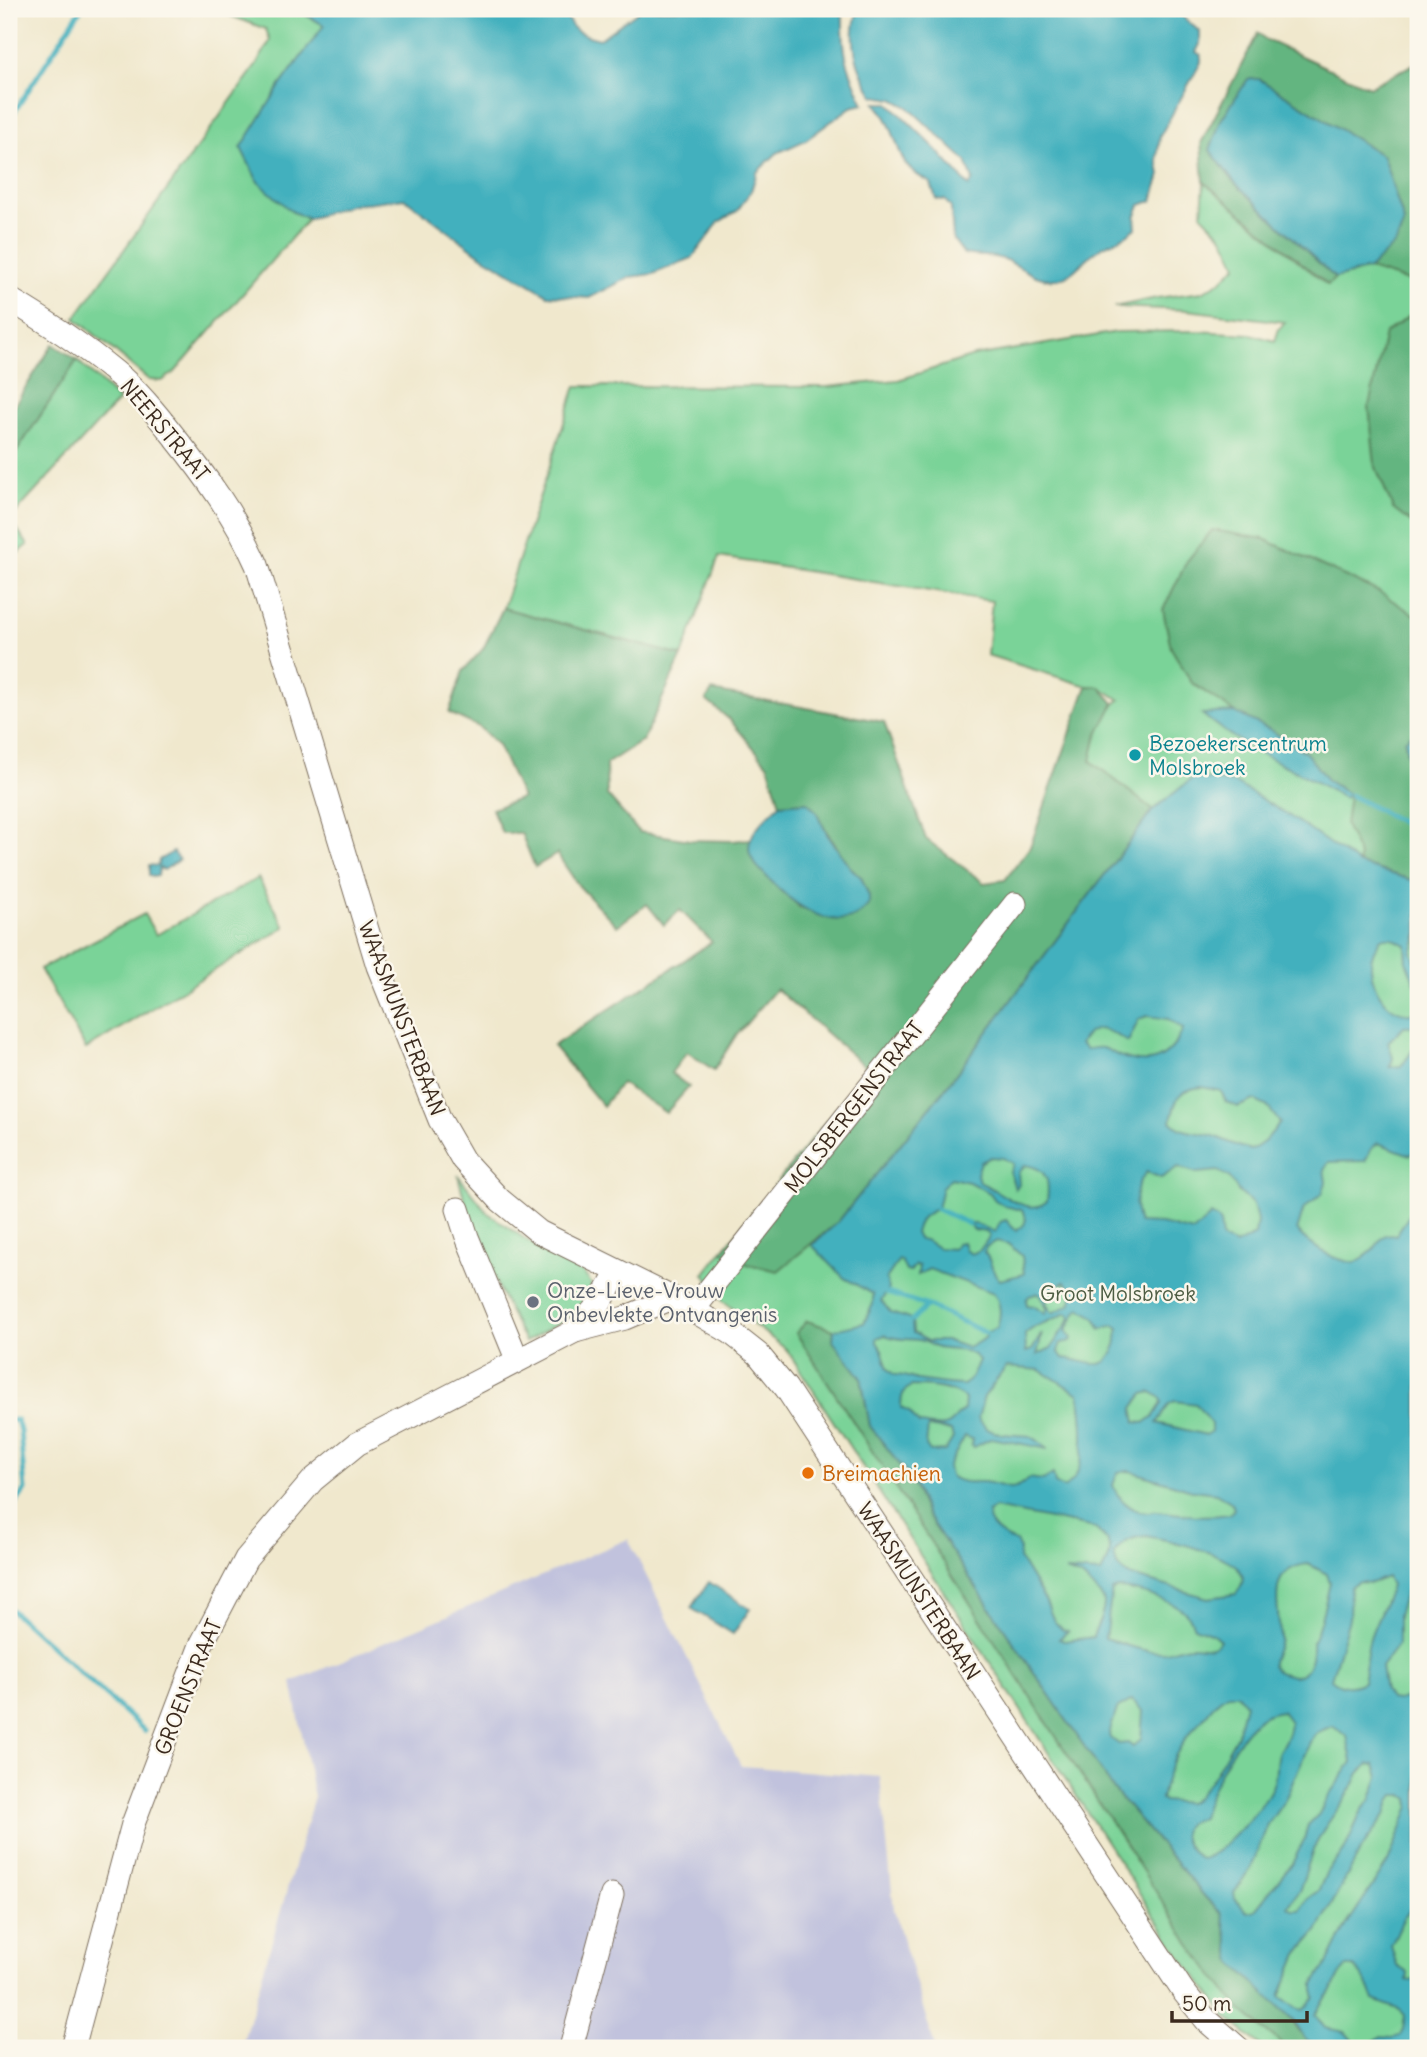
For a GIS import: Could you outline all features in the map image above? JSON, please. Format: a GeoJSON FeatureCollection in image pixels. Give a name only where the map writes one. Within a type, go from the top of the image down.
{"type":"FeatureCollection","features":[{"type":"Feature","properties":{"kind":"street","name":"NEERSTRAAT"},"geometry":{"type":"LineString","coordinates":[[9,299],[61,331],[117,373],[148,403],[205,474],[247,543],[257,565]]}},
{"type":"Feature","properties":{"kind":"street","name":"WAASMUNSTERBAAN"},"geometry":{"type":"LineString","coordinates":[[257,565],[378,966],[440,1120],[463,1160],[500,1200],[539,1232],[672,1298],[730,1332],[758,1354],[786,1388],[1183,1991],[1206,2021],[1238,2048]]}},
{"type":"Feature","properties":{"kind":"street","name":"MOLSBERGENSTRAAT"},"geometry":{"type":"LineString","coordinates":[[693,1310],[1015,904]]}},
{"type":"Feature","properties":{"kind":"street"},"geometry":{"type":"LineString","coordinates":[[458,1209],[517,1359]]}},
{"type":"Feature","properties":{"kind":"street","name":"GROENSTRAAT"},"geometry":{"type":"LineString","coordinates":[[575,1331],[600,1303],[618,1272]]}},
{"type":"Feature","properties":{"kind":"street","name":"GROENSTRAAT"},"geometry":{"type":"LineString","coordinates":[[74,2048],[133,1824],[201,1645],[246,1559],[313,1480],[357,1444],[575,1331],[625,1318],[672,1298]]}},
{"type":"Feature","properties":{"kind":"street"},"geometry":{"type":"LineString","coordinates":[[571,2048],[612,1895]]}},
{"type":"Feature","properties":{"kind":"shaded area"},"geometry":{"type":"Polygon","coordinates":[[[628,1539],[741,1766],[880,1777],[894,1910],[935,2048],[241,2048],[314,1797],[292,1682],[628,1539]]]}},
{"type":"Feature","properties":{"kind":"green space"},"geometry":{"type":"Polygon","coordinates":[[[212,9],[295,9],[325,25],[280,86],[291,211],[308,219],[175,372],[162,381],[149,380],[75,318],[255,67],[270,41],[266,29],[212,9]]]}},
{"type":"Feature","properties":{"kind":"green space"},"geometry":{"type":"Polygon","coordinates":[[[1258,33],[1266,40],[1369,87],[1418,62],[1418,284],[1369,269],[1396,243],[1404,222],[1383,156],[1259,79],[1210,150],[1235,183],[1335,278],[1328,285],[1204,182],[1201,143],[1258,33]]]}},
{"type":"Feature","properties":{"kind":"green space","name":"Groot Molsbroek"},"geometry":{"type":"Polygon","coordinates":[[[1204,182],[1327,285],[1335,278],[1369,269],[1414,283],[1418,281],[1418,2048],[1263,2048],[1228,2018],[1179,1954],[787,1350],[723,1301],[704,1274],[722,1251],[747,1264],[861,1128],[1094,748],[1107,714],[1120,700],[1100,687],[1087,686],[987,655],[992,601],[719,557],[682,656],[503,608],[576,386],[827,387],[898,380],[974,356],[1117,332],[1194,331],[1250,334],[1275,341],[1285,322],[1187,310],[1114,307],[1202,292],[1221,281],[1237,265],[1224,238],[1202,215],[1204,182]]]}},
{"type":"Feature","properties":{"kind":"green space"},"geometry":{"type":"Polygon","coordinates":[[[1418,310],[1418,528],[1393,509],[1375,465],[1369,406],[1385,333],[1418,310]]]}},
{"type":"Feature","properties":{"kind":"green space"},"geometry":{"type":"Polygon","coordinates":[[[53,344],[77,360],[9,463],[9,414],[53,344]]]}},
{"type":"Feature","properties":{"kind":"green space"},"geometry":{"type":"Polygon","coordinates":[[[77,360],[119,400],[10,519],[28,545],[9,560],[9,463],[77,360]]]}},
{"type":"Feature","properties":{"kind":"green space"},"geometry":{"type":"Polygon","coordinates":[[[1212,530],[1264,539],[1379,592],[1418,617],[1418,729],[1405,741],[1407,754],[1418,769],[1418,882],[1359,864],[1359,856],[1345,825],[1349,795],[1328,781],[1306,753],[1269,729],[1234,712],[1192,683],[1171,648],[1163,610],[1187,561],[1212,530]]]}},
{"type":"Feature","properties":{"kind":"green space"},"geometry":{"type":"Polygon","coordinates":[[[503,608],[682,656],[643,740],[606,764],[607,795],[639,832],[690,840],[751,839],[749,849],[799,907],[827,917],[869,904],[869,896],[861,877],[850,867],[807,802],[780,804],[768,765],[730,720],[706,700],[712,691],[884,722],[926,839],[984,883],[1005,880],[1030,847],[1087,686],[1100,687],[1114,703],[1096,738],[1091,761],[1153,810],[944,1090],[838,1222],[778,1271],[747,1264],[722,1251],[868,1069],[776,989],[735,1037],[714,1070],[687,1052],[671,1073],[689,1087],[666,1113],[621,1083],[603,1106],[553,1046],[712,942],[680,910],[664,925],[647,904],[617,926],[579,886],[557,854],[535,867],[521,833],[502,833],[492,809],[522,798],[498,745],[479,727],[449,713],[463,671],[483,649],[503,608]]]}},
{"type":"Feature","properties":{"kind":"green space"},"geometry":{"type":"Polygon","coordinates":[[[258,878],[285,927],[86,1049],[40,969],[144,914],[156,935],[258,878]]]}},
{"type":"Feature","properties":{"kind":"green space"},"geometry":{"type":"Polygon","coordinates":[[[458,1175],[488,1213],[541,1250],[581,1270],[591,1283],[593,1295],[583,1309],[525,1342],[486,1261],[470,1219],[458,1175]]]}},
{"type":"Feature","properties":{"kind":"green space"},"geometry":{"type":"Polygon","coordinates":[[[807,1321],[834,1330],[833,1341],[861,1377],[870,1426],[912,1480],[927,1515],[1114,1790],[1222,1914],[1228,1934],[1305,2039],[1321,2048],[1287,2048],[1270,2035],[1239,2008],[1191,1946],[796,1333],[807,1321]]]}},
{"type":"Feature","properties":{"kind":"water"},"geometry":{"type":"Polygon","coordinates":[[[295,9],[565,9],[572,27],[587,36],[600,39],[641,9],[843,9],[846,58],[864,104],[851,107],[806,140],[777,153],[757,172],[751,191],[737,211],[719,222],[692,258],[653,274],[630,277],[589,298],[548,295],[479,254],[404,198],[350,205],[308,219],[291,211],[258,182],[241,148],[280,86],[324,25],[295,9]]]}},
{"type":"Feature","properties":{"kind":"water"},"geometry":{"type":"Polygon","coordinates":[[[858,9],[1183,9],[1183,17],[1200,32],[1200,44],[1196,52],[1201,55],[1201,62],[1160,136],[1157,158],[1160,175],[1152,201],[1140,205],[1135,217],[1136,228],[1104,246],[1068,275],[1055,279],[1035,276],[1001,258],[964,254],[953,239],[951,208],[945,200],[936,199],[931,183],[913,172],[905,163],[889,124],[875,103],[889,103],[969,186],[973,180],[966,161],[908,107],[893,99],[874,96],[858,65],[854,32],[858,9]]]}},
{"type":"Feature","properties":{"kind":"water"},"geometry":{"type":"Polygon","coordinates":[[[1248,79],[1259,79],[1383,156],[1404,222],[1396,243],[1369,269],[1335,278],[1235,183],[1210,150],[1221,120],[1248,79]]]}},
{"type":"Feature","properties":{"kind":"water"},"geometry":{"type":"Polygon","coordinates":[[[1234,712],[1269,729],[1306,753],[1328,781],[1350,795],[1344,798],[1253,749],[1202,714],[1234,712]]]}},
{"type":"Feature","properties":{"kind":"water"},"geometry":{"type":"Polygon","coordinates":[[[1418,729],[1418,769],[1407,754],[1405,740],[1418,729]]]}},
{"type":"Feature","properties":{"kind":"water"},"geometry":{"type":"Polygon","coordinates":[[[1194,777],[1235,783],[1291,817],[1359,864],[1418,882],[1418,933],[1412,952],[1418,969],[1418,990],[1407,964],[1406,945],[1392,938],[1381,938],[1371,964],[1374,983],[1384,1001],[1400,1012],[1418,1011],[1418,1153],[1416,1151],[1410,1155],[1378,1143],[1371,1149],[1365,1161],[1329,1162],[1324,1169],[1326,1182],[1322,1194],[1304,1208],[1297,1231],[1323,1252],[1354,1263],[1372,1251],[1385,1235],[1396,1235],[1418,1202],[1418,1580],[1409,1585],[1405,1593],[1398,1615],[1398,1644],[1381,1667],[1385,1691],[1390,1699],[1398,1700],[1418,1694],[1418,1899],[1403,1919],[1391,1946],[1397,1966],[1408,1973],[1407,1981],[1418,1980],[1418,2048],[1364,2048],[1380,2037],[1400,2036],[1405,2015],[1400,2010],[1374,2000],[1366,1981],[1354,1967],[1346,1967],[1315,2015],[1325,2028],[1345,2032],[1359,2048],[1321,2048],[1305,2039],[1294,2022],[1232,1962],[1222,1914],[1114,1790],[927,1515],[912,1480],[870,1426],[861,1377],[833,1341],[834,1330],[864,1323],[873,1304],[873,1294],[844,1278],[812,1245],[838,1222],[944,1090],[1153,810],[1194,777]],[[1147,1016],[1139,1019],[1128,1042],[1108,1031],[1090,1032],[1080,1044],[1086,1049],[1105,1049],[1133,1060],[1151,1061],[1166,1054],[1173,1047],[1183,1029],[1168,1019],[1147,1016]],[[1404,1026],[1388,1042],[1393,1058],[1390,1067],[1401,1066],[1412,1052],[1416,1039],[1414,1026],[1404,1026]],[[1202,1087],[1187,1090],[1179,1096],[1171,1121],[1176,1125],[1186,1131],[1214,1136],[1247,1149],[1252,1150],[1265,1141],[1280,1123],[1268,1107],[1254,1100],[1238,1107],[1226,1102],[1221,1091],[1202,1087]],[[991,1157],[981,1162],[977,1174],[979,1182],[1022,1205],[1039,1206],[1047,1201],[1048,1187],[1042,1172],[1025,1165],[1018,1173],[1019,1185],[1015,1189],[1010,1172],[1013,1164],[1003,1158],[991,1157]],[[1178,1167],[1161,1178],[1147,1172],[1139,1183],[1135,1203],[1139,1223],[1161,1224],[1193,1232],[1211,1215],[1220,1221],[1222,1239],[1236,1245],[1255,1235],[1257,1221],[1253,1204],[1239,1192],[1230,1178],[1218,1171],[1197,1173],[1178,1167]],[[951,1178],[942,1187],[937,1209],[928,1213],[918,1224],[915,1233],[918,1239],[938,1248],[953,1249],[957,1243],[963,1242],[966,1251],[972,1254],[980,1250],[990,1236],[986,1232],[974,1230],[969,1224],[974,1223],[995,1232],[1000,1222],[1006,1220],[1016,1231],[1024,1225],[1026,1219],[1022,1210],[1005,1206],[990,1193],[969,1182],[951,1178]],[[997,1241],[987,1246],[984,1252],[1000,1280],[1024,1274],[1022,1256],[1008,1244],[997,1241]],[[901,1260],[886,1279],[889,1289],[881,1301],[891,1313],[912,1320],[913,1333],[928,1341],[948,1341],[968,1348],[985,1338],[987,1332],[997,1328],[1000,1315],[994,1293],[929,1269],[918,1275],[919,1266],[915,1265],[910,1272],[906,1271],[901,1260]],[[1065,1282],[1051,1288],[1046,1296],[1052,1313],[1070,1305],[1072,1292],[1065,1282]],[[1039,1293],[1026,1300],[1027,1305],[1034,1306],[1045,1314],[1047,1309],[1039,1293]],[[1080,1308],[1066,1330],[1072,1338],[1071,1341],[1061,1343],[1058,1351],[1063,1358],[1101,1364],[1112,1355],[1119,1328],[1114,1325],[1101,1329],[1095,1318],[1080,1308]],[[1067,1313],[1025,1334],[1026,1352],[1032,1350],[1042,1333],[1037,1355],[1051,1348],[1070,1315],[1067,1313]],[[885,1335],[877,1338],[877,1342],[888,1369],[894,1375],[917,1380],[964,1385],[972,1377],[979,1360],[965,1351],[938,1348],[923,1341],[885,1335]],[[1006,1367],[984,1397],[978,1418],[988,1429],[1001,1434],[1030,1436],[1048,1449],[992,1438],[974,1447],[971,1445],[972,1439],[965,1436],[948,1467],[950,1476],[954,1479],[1012,1488],[1029,1478],[1043,1480],[1053,1474],[1055,1483],[1064,1488],[1077,1474],[1083,1444],[1079,1394],[1040,1370],[1006,1367]],[[911,1386],[903,1395],[901,1408],[909,1412],[919,1424],[945,1426],[964,1410],[965,1399],[947,1390],[911,1386]],[[1152,1392],[1143,1394],[1133,1408],[1136,1422],[1144,1423],[1154,1416],[1162,1403],[1161,1398],[1152,1392]],[[1175,1401],[1170,1403],[1157,1423],[1206,1435],[1211,1432],[1211,1424],[1196,1404],[1175,1401]],[[928,1427],[926,1446],[930,1452],[945,1451],[953,1438],[951,1431],[928,1427]],[[1130,1471],[1118,1472],[1113,1485],[1118,1495],[1130,1507],[1149,1512],[1210,1516],[1230,1514],[1234,1509],[1232,1503],[1216,1493],[1192,1490],[1130,1471]],[[994,1508],[988,1513],[994,1527],[1002,1535],[1016,1542],[1020,1549],[1019,1558],[1046,1602],[1054,1621],[1068,1631],[1059,1639],[1064,1641],[1093,1637],[1103,1611],[1103,1600],[1084,1579],[1066,1571],[1101,1573],[1109,1558],[1107,1541],[1095,1528],[994,1508]],[[1145,1536],[1127,1541],[1114,1554],[1117,1566],[1128,1575],[1208,1598],[1236,1594],[1241,1585],[1243,1579],[1239,1569],[1209,1552],[1145,1536]],[[1308,1564],[1294,1567],[1285,1573],[1278,1592],[1280,1639],[1272,1666],[1279,1672],[1296,1676],[1308,1666],[1312,1642],[1320,1623],[1330,1582],[1327,1574],[1308,1564]],[[1387,1577],[1371,1583],[1359,1582],[1350,1587],[1349,1619],[1331,1679],[1347,1686],[1363,1682],[1372,1631],[1391,1585],[1387,1577]],[[1118,1589],[1112,1591],[1105,1638],[1164,1652],[1188,1646],[1210,1647],[1220,1640],[1213,1634],[1194,1627],[1191,1619],[1176,1606],[1145,1594],[1118,1589]],[[1228,1694],[1213,1706],[1186,1738],[1175,1757],[1161,1799],[1164,1801],[1189,1803],[1195,1799],[1215,1774],[1237,1735],[1245,1704],[1237,1694],[1228,1694]],[[1132,1700],[1117,1709],[1109,1734],[1110,1738],[1119,1744],[1128,1743],[1133,1747],[1141,1739],[1143,1711],[1132,1700]],[[1282,1711],[1268,1714],[1248,1729],[1231,1752],[1210,1794],[1202,1818],[1189,1823],[1184,1829],[1184,1839],[1201,1859],[1220,1848],[1242,1828],[1273,1785],[1278,1756],[1288,1734],[1290,1722],[1282,1711]],[[1332,1726],[1318,1732],[1310,1742],[1285,1800],[1268,1824],[1251,1868],[1234,1893],[1235,1899],[1247,1912],[1255,1910],[1293,1862],[1308,1825],[1319,1814],[1352,1762],[1347,1736],[1332,1726]],[[1369,1764],[1359,1773],[1313,1850],[1300,1889],[1288,1907],[1292,1910],[1300,1910],[1306,1900],[1319,1890],[1327,1871],[1344,1851],[1362,1810],[1370,1801],[1379,1777],[1375,1765],[1369,1764]],[[1395,1795],[1390,1800],[1387,1812],[1362,1848],[1318,1930],[1298,1954],[1280,1996],[1303,2010],[1314,1998],[1314,1984],[1346,1926],[1388,1862],[1410,1806],[1409,1799],[1403,1795],[1395,1795]]]}},
{"type":"Feature","properties":{"kind":"water"},"geometry":{"type":"Polygon","coordinates":[[[807,802],[816,811],[827,834],[850,867],[861,877],[869,896],[869,904],[858,915],[831,919],[803,908],[778,889],[751,857],[749,848],[752,836],[780,804],[807,802]]]}},
{"type":"Feature","properties":{"kind":"water"},"geometry":{"type":"Polygon","coordinates":[[[173,852],[179,860],[164,870],[159,868],[158,876],[149,875],[149,865],[158,866],[159,860],[173,852]]]}},
{"type":"Feature","properties":{"kind":"water"},"geometry":{"type":"Polygon","coordinates":[[[709,1582],[750,1609],[733,1634],[691,1608],[709,1582]]]}},
{"type":"Feature","properties":{"kind":"waterway"},"geometry":{"type":"LineString","coordinates":[[9,120],[81,9]]}},
{"type":"Feature","properties":{"kind":"waterway"},"geometry":{"type":"LineString","coordinates":[[1350,795],[1418,831]]}},
{"type":"Feature","properties":{"kind":"waterway"},"geometry":{"type":"LineString","coordinates":[[937,1209],[969,1224]]}},
{"type":"Feature","properties":{"kind":"waterway"},"geometry":{"type":"LineString","coordinates":[[887,1293],[931,1307],[986,1333]]}},
{"type":"Feature","properties":{"kind":"waterway"},"geometry":{"type":"LineString","coordinates":[[912,1320],[927,1306]]}},
{"type":"Feature","properties":{"kind":"waterway"},"geometry":{"type":"LineString","coordinates":[[9,1420],[17,1420],[20,1431],[25,1490],[9,1513]]}},
{"type":"Feature","properties":{"kind":"waterway"},"geometry":{"type":"LineString","coordinates":[[9,1608],[145,1731]]}},
{"type":"Feature","properties":{"kind":"place","name":"Bezoekerscentrum Molsbroek"},"geometry":{"type":"Point","coordinates":[1135,755]}},
{"type":"Feature","properties":{"kind":"place","name":"Onze-Lieve-Vrouw Onbevlekte Ontvangenis"},"geometry":{"type":"Point","coordinates":[533,1302]}},
{"type":"Feature","properties":{"kind":"place","name":"Breimachien"},"geometry":{"type":"Point","coordinates":[808,1473]}}]}
